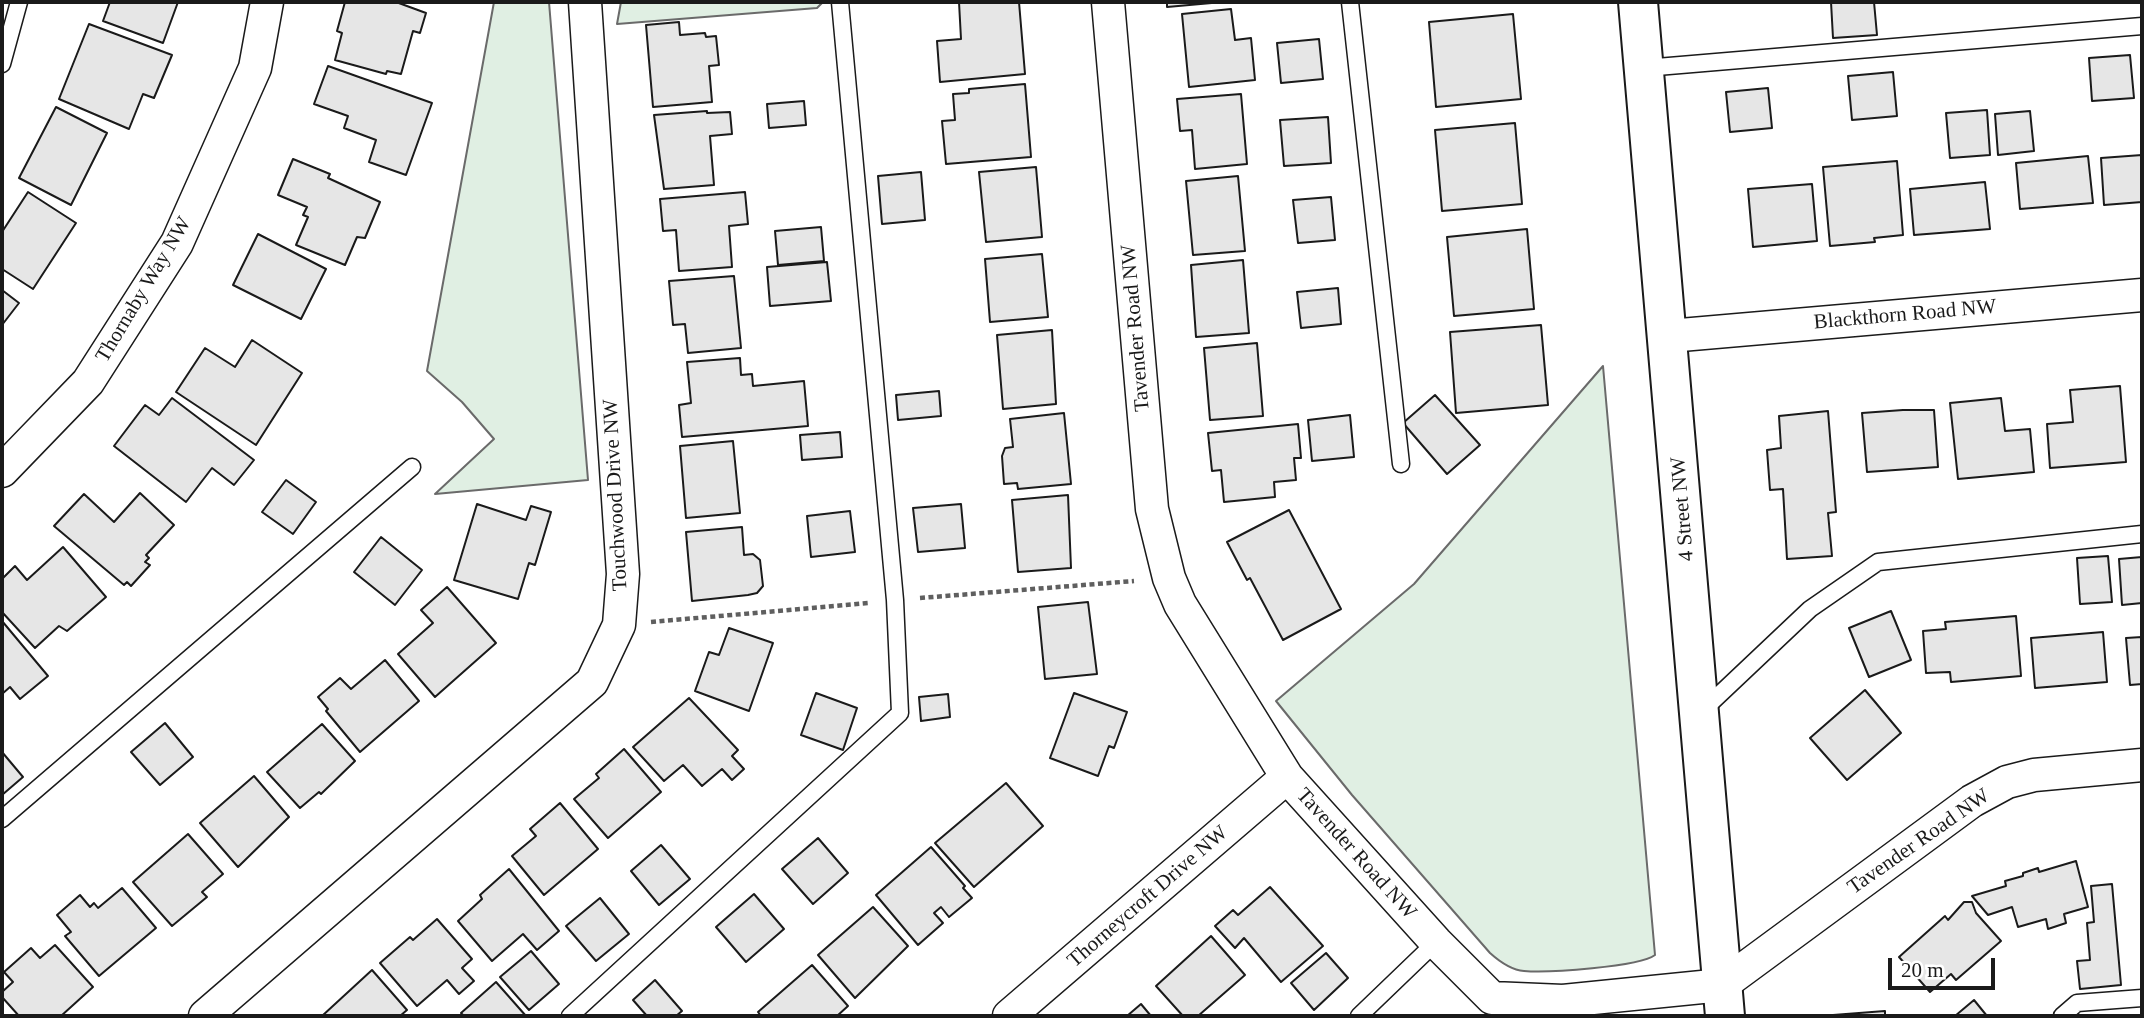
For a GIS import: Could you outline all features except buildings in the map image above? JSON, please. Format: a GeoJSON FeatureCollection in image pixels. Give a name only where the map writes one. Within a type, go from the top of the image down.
{"type":"FeatureCollection","features":[{"type":"Feature","properties":{"kind":"main road","name":"4 Street NW"},"geometry":{"type":"LineString","coordinates":[[1638,2],[1669,336],[1724,1001]]}},
{"type":"Feature","properties":{"kind":"street","name":"Thornaby Way NW"},"geometry":{"type":"LineString","coordinates":[[2,471],[88,382],[177,243],[255,68],[267,2]]}},
{"type":"Feature","properties":{"kind":"street","name":"Touchwood Drive NW"},"geometry":{"type":"LineString","coordinates":[[205,1016],[592,682],[619,625],[623,574],[585,2]]}},
{"type":"Feature","properties":{"kind":"street","name":"Tavender Road NW"},"geometry":{"type":"LineString","coordinates":[[1108,2],[1152,509],[1169,578],[1180,604],[1287,777],[1436,943],[1492,998],[1724,1001],[1972,801],[2007,782],[2034,775],[2142,765]]}},
{"type":"Feature","properties":{"kind":"street","name":"Blackthorn Road NW"},"geometry":{"type":"LineString","coordinates":[[1669,336],[2142,295]]}},
{"type":"Feature","properties":{"kind":"street","name":"Thorneycroft Drive NW"},"geometry":{"type":"LineString","coordinates":[[1009,1016],[1287,777]]}},
{"type":"Feature","properties":{"kind":"lane"},"geometry":{"type":"LineString","coordinates":[[2,64],[19,2]]}},
{"type":"Feature","properties":{"kind":"lane"},"geometry":{"type":"LineString","coordinates":[[570,1016],[900,713],[895,600],[840,2]]}},
{"type":"Feature","properties":{"kind":"lane"},"geometry":{"type":"LineString","coordinates":[[1350,2],[1401,464]]}},
{"type":"Feature","properties":{"kind":"lane"},"geometry":{"type":"LineString","coordinates":[[1645,68],[2142,26]]}},
{"type":"Feature","properties":{"kind":"lane"},"geometry":{"type":"LineString","coordinates":[[2,819],[412,467]]}},
{"type":"Feature","properties":{"kind":"lane"},"geometry":{"type":"LineString","coordinates":[[1699,714],[1810,609],[1878,562],[2142,534]]}},
{"type":"Feature","properties":{"kind":"lane"},"geometry":{"type":"LineString","coordinates":[[1359,1016],[1436,943]]}},
{"type":"Feature","properties":{"kind":"lane"},"geometry":{"type":"LineString","coordinates":[[2062,1016],[2077,1003],[2142,998]]}},
{"type":"Feature","properties":{"kind":"path"},"geometry":{"type":"LineString","coordinates":[[619,625],[1169,578]]}},
{"type":"Feature","properties":{"kind":"green space"},"geometry":{"type":"Polygon","coordinates":[[[494,2],[549,2],[588,480],[435,494],[494,439],[462,402],[427,371],[494,2]]]}},
{"type":"Feature","properties":{"kind":"green space"},"geometry":{"type":"Polygon","coordinates":[[[621,2],[823,2],[817,8],[617,24],[621,2]]]}},
{"type":"Feature","properties":{"kind":"green space"},"geometry":{"type":"Polygon","coordinates":[[[1603,366],[1655,955],[1613,966],[1524,971],[1506,965],[1490,953],[1352,795],[1276,701],[1414,584],[1603,366]]]}}]}
